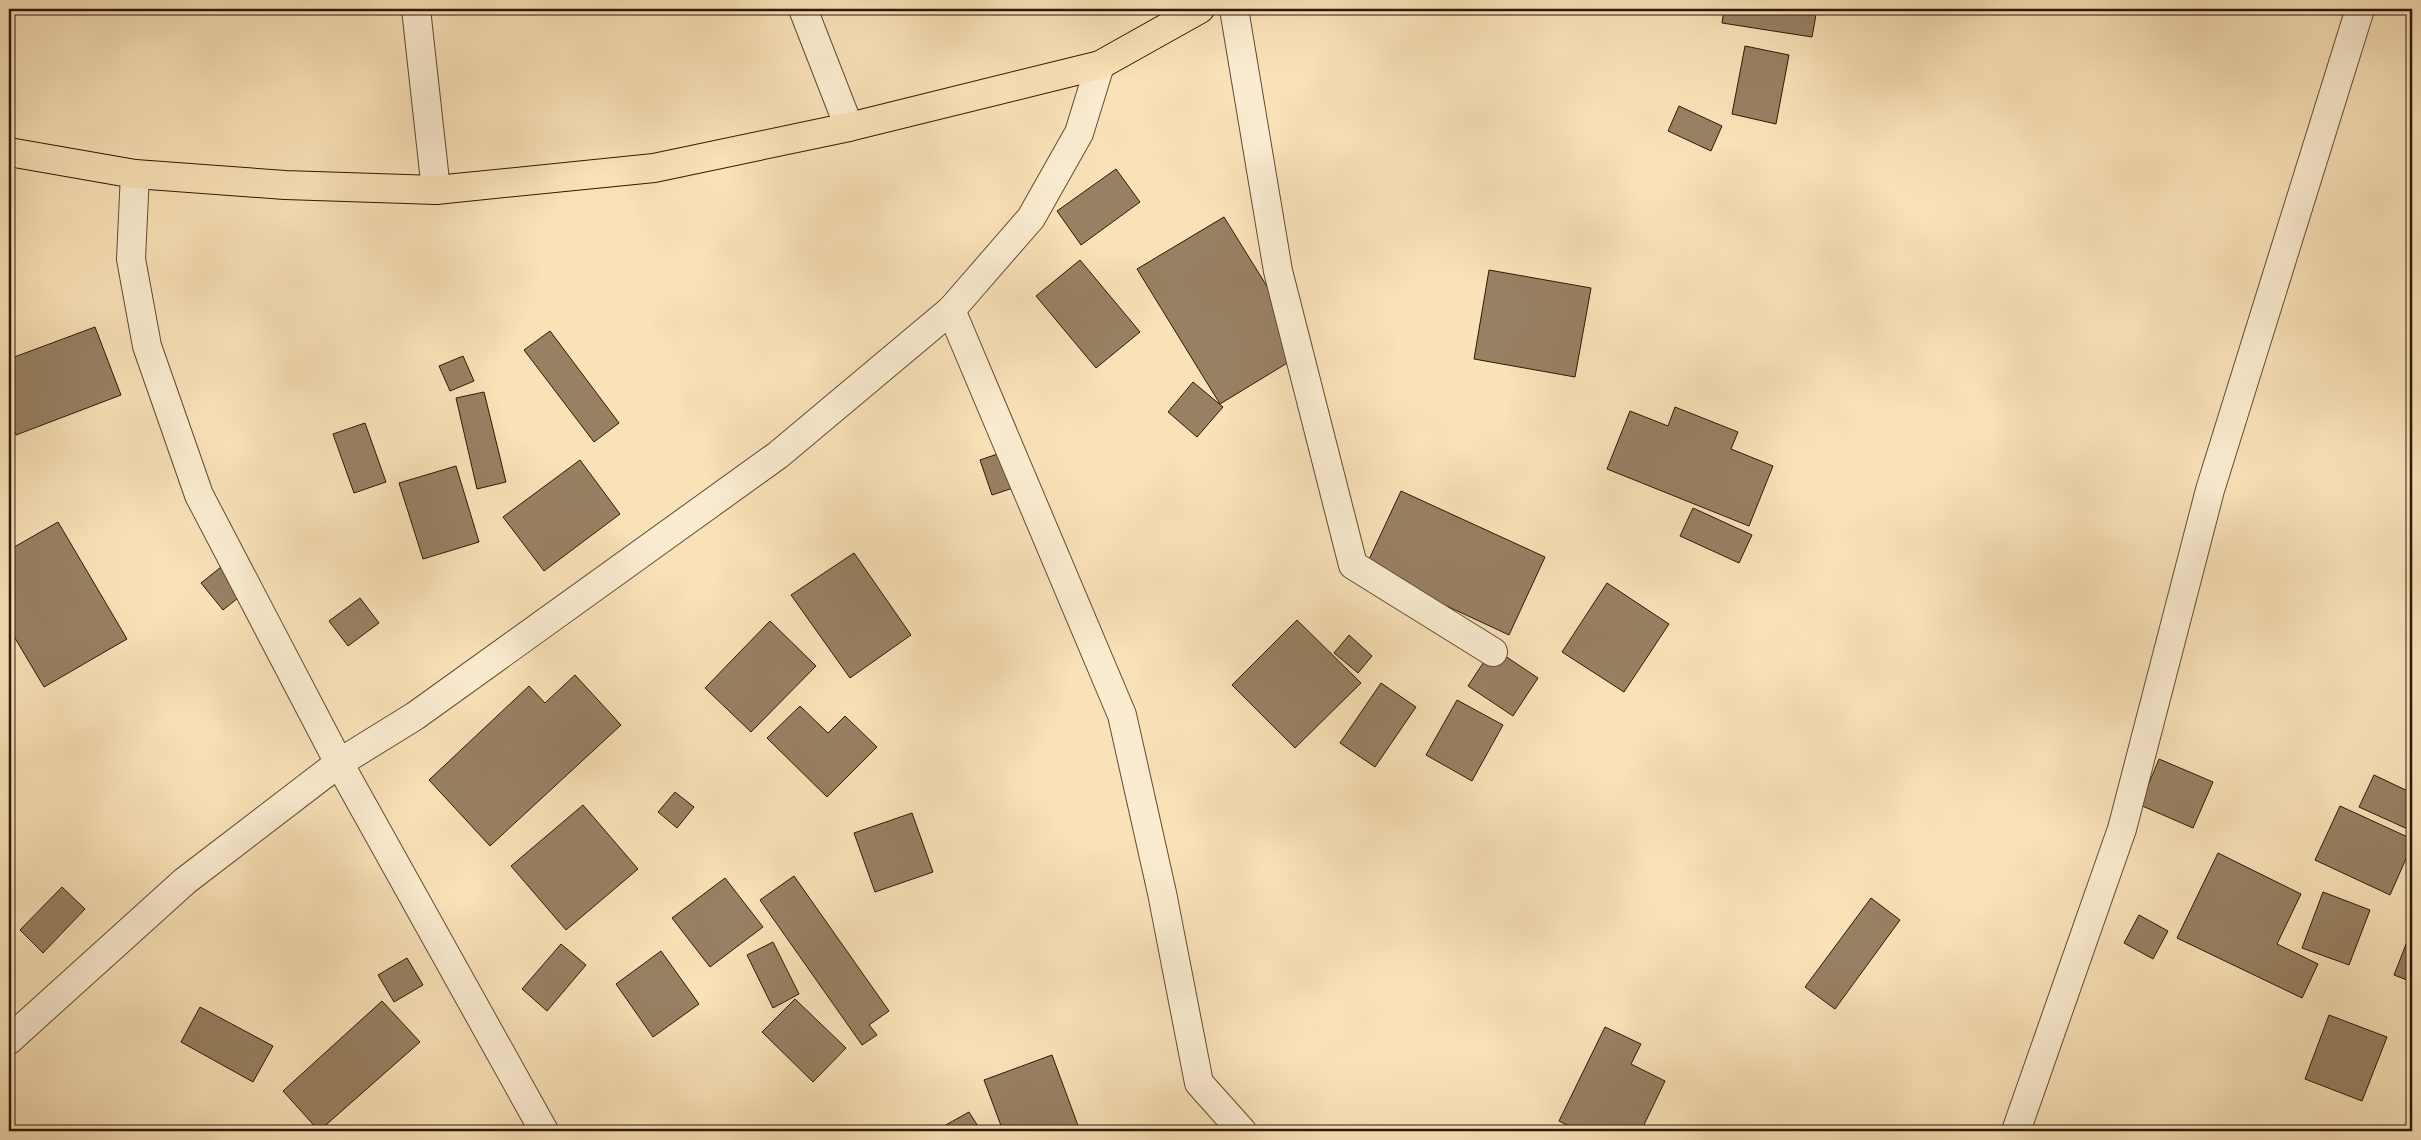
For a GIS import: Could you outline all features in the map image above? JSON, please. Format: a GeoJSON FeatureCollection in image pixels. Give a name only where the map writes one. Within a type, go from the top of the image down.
{"type":"FeatureCollection","features":[{"type":"Feature","properties":{"kind":"main road"},"geometry":{"type":"LineString","coordinates":[[9,152],[135,174],[285,185],[436,190],[654,168],[849,127],[1100,65],[1200,9]]}},
{"type":"Feature","properties":{"kind":"street"},"geometry":{"type":"LineString","coordinates":[[416,9],[436,190]]}},
{"type":"Feature","properties":{"kind":"street"},"geometry":{"type":"LineString","coordinates":[[803,9],[849,127]]}},
{"type":"Feature","properties":{"kind":"street"},"geometry":{"type":"LineString","coordinates":[[1234,9],[1278,271],[1353,565],[1493,652]]}},
{"type":"Feature","properties":{"kind":"street"},"geometry":{"type":"LineString","coordinates":[[2016,1131],[2122,829],[2210,490],[2360,9]]}},
{"type":"Feature","properties":{"kind":"street"},"geometry":{"type":"LineString","coordinates":[[9,1040],[185,882],[339,763],[415,716],[778,455],[951,310],[1031,218],[1079,133],[1100,65]]}},
{"type":"Feature","properties":{"kind":"street"},"geometry":{"type":"LineString","coordinates":[[135,174],[131,259],[147,346],[199,495],[339,763],[544,1131]]}},
{"type":"Feature","properties":{"kind":"street"},"geometry":{"type":"LineString","coordinates":[[951,310],[1122,715],[1162,893],[1199,1083],[1242,1131]]}},
{"type":"Feature","properties":{"kind":"building"},"geometry":{"type":"Polygon","coordinates":[[[1724,9],[1817,9],[1812,37],[1722,23],[1724,9]]]}},
{"type":"Feature","properties":{"kind":"building"},"geometry":{"type":"Polygon","coordinates":[[[1745,46],[1789,55],[1776,124],[1732,114],[1745,46]]]}},
{"type":"Feature","properties":{"kind":"building"},"geometry":{"type":"Polygon","coordinates":[[[1679,106],[1722,126],[1711,151],[1668,131],[1679,106]]]}},
{"type":"Feature","properties":{"kind":"building"},"geometry":{"type":"Polygon","coordinates":[[[1116,169],[1140,202],[1081,245],[1057,211],[1116,169]]]}},
{"type":"Feature","properties":{"kind":"building"},"geometry":{"type":"Polygon","coordinates":[[[1224,217],[1307,351],[1220,404],[1137,269],[1224,217]]]}},
{"type":"Feature","properties":{"kind":"building"},"geometry":{"type":"Polygon","coordinates":[[[1080,260],[1140,332],[1096,368],[1036,296],[1080,260]]]}},
{"type":"Feature","properties":{"kind":"building"},"geometry":{"type":"Polygon","coordinates":[[[1489,270],[1591,288],[1575,377],[1474,359],[1489,270]]]}},
{"type":"Feature","properties":{"kind":"building"},"geometry":{"type":"Polygon","coordinates":[[[95,327],[121,395],[16,435],[9,417],[9,359],[95,327]]]}},
{"type":"Feature","properties":{"kind":"building"},"geometry":{"type":"Polygon","coordinates":[[[550,331],[619,423],[594,442],[524,350],[550,331]]]}},
{"type":"Feature","properties":{"kind":"building"},"geometry":{"type":"Polygon","coordinates":[[[463,356],[474,381],[450,391],[439,366],[463,356]]]}},
{"type":"Feature","properties":{"kind":"building"},"geometry":{"type":"Polygon","coordinates":[[[1193,382],[1223,407],[1197,437],[1168,412],[1193,382]]]}},
{"type":"Feature","properties":{"kind":"building"},"geometry":{"type":"Polygon","coordinates":[[[484,392],[506,482],[477,489],[456,398],[484,392]]]}},
{"type":"Feature","properties":{"kind":"building"},"geometry":{"type":"Polygon","coordinates":[[[1675,407],[1738,432],[1731,449],[1773,466],[1749,526],[1607,469],[1630,411],[1668,426],[1675,407]]]}},
{"type":"Feature","properties":{"kind":"building"},"geometry":{"type":"Polygon","coordinates":[[[365,423],[386,482],[354,493],[333,434],[365,423]]]}},
{"type":"Feature","properties":{"kind":"building"},"geometry":{"type":"Polygon","coordinates":[[[1015,448],[1028,483],[992,495],[980,460],[1015,448]]]}},
{"type":"Feature","properties":{"kind":"building"},"geometry":{"type":"Polygon","coordinates":[[[580,460],[620,514],[544,571],[503,517],[580,460]]]}},
{"type":"Feature","properties":{"kind":"building"},"geometry":{"type":"Polygon","coordinates":[[[456,466],[479,542],[423,559],[399,483],[456,466]]]}},
{"type":"Feature","properties":{"kind":"building"},"geometry":{"type":"Polygon","coordinates":[[[1401,491],[1545,557],[1509,635],[1365,568],[1401,491]]]}},
{"type":"Feature","properties":{"kind":"building"},"geometry":{"type":"Polygon","coordinates":[[[1693,508],[1752,535],[1739,563],[1680,536],[1693,508]]]}},
{"type":"Feature","properties":{"kind":"building"},"geometry":{"type":"Polygon","coordinates":[[[58,522],[127,639],[44,687],[9,628],[9,550],[58,522]]]}},
{"type":"Feature","properties":{"kind":"building"},"geometry":{"type":"Polygon","coordinates":[[[854,553],[911,635],[850,678],[791,595],[854,553]]]}},
{"type":"Feature","properties":{"kind":"building"},"geometry":{"type":"Polygon","coordinates":[[[236,555],[258,582],[223,610],[201,583],[236,555]]]}},
{"type":"Feature","properties":{"kind":"building"},"geometry":{"type":"Polygon","coordinates":[[[1607,583],[1669,624],[1624,692],[1562,652],[1607,583]]]}},
{"type":"Feature","properties":{"kind":"building"},"geometry":{"type":"Polygon","coordinates":[[[360,598],[379,623],[348,646],[329,621],[360,598]]]}},
{"type":"Feature","properties":{"kind":"building"},"geometry":{"type":"Polygon","coordinates":[[[1297,620],[1361,683],[1295,748],[1232,685],[1297,620]]]}},
{"type":"Feature","properties":{"kind":"building"},"geometry":{"type":"Polygon","coordinates":[[[770,621],[816,666],[751,732],[705,688],[770,621]]]}},
{"type":"Feature","properties":{"kind":"building"},"geometry":{"type":"Polygon","coordinates":[[[1349,635],[1372,656],[1358,673],[1334,653],[1349,635]]]}},
{"type":"Feature","properties":{"kind":"building"},"geometry":{"type":"Polygon","coordinates":[[[1493,648],[1538,678],[1513,716],[1468,686],[1493,648]]]}},
{"type":"Feature","properties":{"kind":"building"},"geometry":{"type":"Polygon","coordinates":[[[575,675],[621,725],[490,846],[429,780],[529,686],[545,703],[575,675]]]}},
{"type":"Feature","properties":{"kind":"building"},"geometry":{"type":"Polygon","coordinates":[[[1381,683],[1416,707],[1375,767],[1340,743],[1381,683]]]}},
{"type":"Feature","properties":{"kind":"building"},"geometry":{"type":"Polygon","coordinates":[[[1457,700],[1503,725],[1472,781],[1426,755],[1457,700]]]}},
{"type":"Feature","properties":{"kind":"building"},"geometry":{"type":"Polygon","coordinates":[[[800,706],[828,733],[845,716],[877,747],[827,797],[767,738],[800,706]]]}},
{"type":"Feature","properties":{"kind":"building"},"geometry":{"type":"Polygon","coordinates":[[[2159,759],[2213,782],[2193,828],[2140,805],[2159,759]]]}},
{"type":"Feature","properties":{"kind":"building"},"geometry":{"type":"Polygon","coordinates":[[[2374,775],[2412,793],[2412,831],[2359,807],[2374,775]]]}},
{"type":"Feature","properties":{"kind":"building"},"geometry":{"type":"Polygon","coordinates":[[[675,792],[694,807],[677,828],[658,812],[675,792]]]}},
{"type":"Feature","properties":{"kind":"building"},"geometry":{"type":"Polygon","coordinates":[[[583,805],[638,869],[566,930],[511,866],[583,805]]]}},
{"type":"Feature","properties":{"kind":"building"},"geometry":{"type":"Polygon","coordinates":[[[2340,806],[2412,839],[2412,845],[2390,895],[2315,860],[2340,806]]]}},
{"type":"Feature","properties":{"kind":"building"},"geometry":{"type":"Polygon","coordinates":[[[912,813],[933,872],[875,892],[854,833],[912,813]]]}},
{"type":"Feature","properties":{"kind":"building"},"geometry":{"type":"Polygon","coordinates":[[[2218,853],[2301,894],[2277,944],[2318,964],[2302,998],[2177,938],[2218,853]]]}},
{"type":"Feature","properties":{"kind":"building"},"geometry":{"type":"Polygon","coordinates":[[[794,876],[889,1011],[869,1025],[877,1035],[862,1045],[760,900],[794,876]]]}},
{"type":"Feature","properties":{"kind":"building"},"geometry":{"type":"Polygon","coordinates":[[[725,878],[763,927],[710,967],[672,918],[725,878]]]}},
{"type":"Feature","properties":{"kind":"building"},"geometry":{"type":"Polygon","coordinates":[[[62,887],[85,909],[43,953],[20,930],[62,887]]]}},
{"type":"Feature","properties":{"kind":"building"},"geometry":{"type":"Polygon","coordinates":[[[2323,892],[2370,910],[2349,965],[2302,948],[2323,892]]]}},
{"type":"Feature","properties":{"kind":"building"},"geometry":{"type":"Polygon","coordinates":[[[1871,898],[1900,920],[1835,1009],[1805,987],[1871,898]]]}},
{"type":"Feature","properties":{"kind":"building"},"geometry":{"type":"Polygon","coordinates":[[[2139,915],[2168,931],[2153,959],[2124,943],[2139,915]]]}},
{"type":"Feature","properties":{"kind":"building"},"geometry":{"type":"Polygon","coordinates":[[[2412,929],[2412,982],[2394,975],[2412,929]]]}},
{"type":"Feature","properties":{"kind":"building"},"geometry":{"type":"Polygon","coordinates":[[[773,942],[799,994],[773,1008],[747,955],[773,942]]]}},
{"type":"Feature","properties":{"kind":"building"},"geometry":{"type":"Polygon","coordinates":[[[561,944],[586,965],[547,1011],[522,989],[561,944]]]}},
{"type":"Feature","properties":{"kind":"building"},"geometry":{"type":"Polygon","coordinates":[[[661,951],[699,1004],[653,1037],[616,984],[661,951]]]}},
{"type":"Feature","properties":{"kind":"building"},"geometry":{"type":"Polygon","coordinates":[[[407,958],[423,985],[394,1002],[378,975],[407,958]]]}},
{"type":"Feature","properties":{"kind":"building"},"geometry":{"type":"Polygon","coordinates":[[[795,999],[846,1048],[813,1082],[762,1032],[795,999]]]}},
{"type":"Feature","properties":{"kind":"building"},"geometry":{"type":"Polygon","coordinates":[[[382,1001],[420,1042],[319,1131],[283,1091],[382,1001]]]}},
{"type":"Feature","properties":{"kind":"building"},"geometry":{"type":"Polygon","coordinates":[[[200,1007],[273,1046],[253,1082],[181,1042],[200,1007]]]}},
{"type":"Feature","properties":{"kind":"building"},"geometry":{"type":"Polygon","coordinates":[[[2329,1015],[2387,1037],[2362,1101],[2305,1079],[2329,1015]]]}},
{"type":"Feature","properties":{"kind":"building"},"geometry":{"type":"Polygon","coordinates":[[[1605,1027],[1641,1044],[1631,1064],[1665,1081],[1641,1131],[1579,1131],[1559,1121],[1605,1027]]]}},
{"type":"Feature","properties":{"kind":"building"},"geometry":{"type":"Polygon","coordinates":[[[1052,1055],[1080,1131],[1003,1131],[984,1080],[1052,1055]]]}},
{"type":"Feature","properties":{"kind":"building"},"geometry":{"type":"Polygon","coordinates":[[[969,1112],[981,1131],[935,1131],[969,1112]]]}}]}
